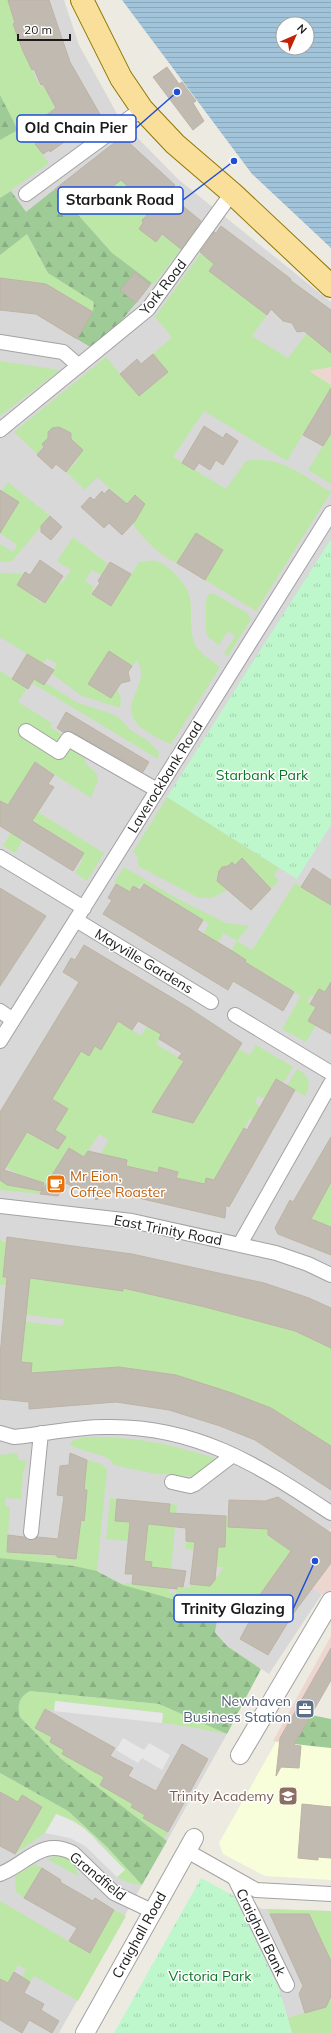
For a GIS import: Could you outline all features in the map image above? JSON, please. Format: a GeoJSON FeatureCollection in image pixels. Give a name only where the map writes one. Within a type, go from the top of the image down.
{"type":"FeatureCollection","features":[{"type":"Feature","properties":{"kind":"main road"},"geometry":{"type":"LineString","coordinates":[[82,0],[121,78],[142,109],[175,144],[232,194],[331,286]]}},
{"type":"Feature","properties":{"kind":"street"},"geometry":{"type":"LineString","coordinates":[[26,194],[142,109]]}},
{"type":"Feature","properties":{"kind":"street","name":"York Road"},"geometry":{"type":"LineString","coordinates":[[0,430],[148,309],[232,194]]}},
{"type":"Feature","properties":{"kind":"street"},"geometry":{"type":"LineString","coordinates":[[0,342],[63,352],[79,366]]}},
{"type":"Feature","properties":{"kind":"street","name":"Laverockbank Road"},"geometry":{"type":"LineString","coordinates":[[0,1041],[331,513]]}},
{"type":"Feature","properties":{"kind":"street"},"geometry":{"type":"LineString","coordinates":[[26,731],[59,752],[68,739],[157,790]]}},
{"type":"Feature","properties":{"kind":"street"},"geometry":{"type":"LineString","coordinates":[[0,857],[84,908]]}},
{"type":"Feature","properties":{"kind":"street","name":"Mayville Gardens"},"geometry":{"type":"LineString","coordinates":[[76,920],[211,1002]]}},
{"type":"Feature","properties":{"kind":"street"},"geometry":{"type":"LineString","coordinates":[[0,1011],[13,1020]]}},
{"type":"Feature","properties":{"kind":"street"},"geometry":{"type":"LineString","coordinates":[[235,1016],[331,1073]]}},
{"type":"Feature","properties":{"kind":"street"},"geometry":{"type":"LineString","coordinates":[[240,1244],[331,1083]]}},
{"type":"Feature","properties":{"kind":"street","name":"East Trinity Road"},"geometry":{"type":"LineString","coordinates":[[0,1206],[132,1221],[240,1244],[292,1258],[331,1275]]}},
{"type":"Feature","properties":{"kind":"street"},"geometry":{"type":"LineString","coordinates":[[0,1433],[14,1437],[104,1427],[144,1429],[196,1439],[233,1455],[274,1476],[331,1513]]}},
{"type":"Feature","properties":{"kind":"street"},"geometry":{"type":"LineString","coordinates":[[31,1532],[42,1433]]}},
{"type":"Feature","properties":{"kind":"street"},"geometry":{"type":"LineString","coordinates":[[172,1482],[190,1486],[195,1484],[233,1455]]}},
{"type":"Feature","properties":{"kind":"street"},"geometry":{"type":"LineString","coordinates":[[240,1755],[331,1601]]}},
{"type":"Feature","properties":{"kind":"street"},"geometry":{"type":"LineString","coordinates":[[189,1847],[235,1879],[261,1891],[331,1894]]}},
{"type":"Feature","properties":{"kind":"street","name":"Craighall Road"},"geometry":{"type":"LineString","coordinates":[[85,2033],[189,1847]]}},
{"type":"Feature","properties":{"kind":"street","name":"Grandfield"},"geometry":{"type":"LineString","coordinates":[[0,1874],[45,1849],[58,1848],[65,1850],[80,1860],[114,1892],[152,1911]]}},
{"type":"Feature","properties":{"kind":"street","name":"Craighall Bank"},"geometry":{"type":"LineString","coordinates":[[235,1879],[287,1985]]}},
{"type":"Feature","properties":{"kind":"shaded area"},"geometry":{"type":"Polygon","coordinates":[[[0,0],[64,0],[79,45],[121,121],[179,180],[331,302],[331,367],[309,371],[331,385],[331,1528],[297,1577],[322,1594],[269,1674],[227,1646],[215,1631],[219,1610],[122,1585],[100,1572],[0,1558],[0,140],[18,130],[0,95],[0,0]]]}},
{"type":"Feature","properties":{"kind":"shaded area"},"geometry":{"type":"Polygon","coordinates":[[[331,367],[331,385],[308,371],[331,367]]]}},
{"type":"Feature","properties":{"kind":"shaded area"},"geometry":{"type":"Polygon","coordinates":[[[331,1529],[331,1600],[297,1577],[331,1529]]]}},
{"type":"Feature","properties":{"kind":"shaded area"},"geometry":{"type":"Polygon","coordinates":[[[331,1636],[331,1681],[294,1744],[273,1741],[331,1636]]]}},
{"type":"Feature","properties":{"kind":"shaded area"},"geometry":{"type":"Polygon","coordinates":[[[19,1701],[159,1704],[227,1734],[167,1841],[60,1758],[20,1717],[19,1701]]]}},
{"type":"Feature","properties":{"kind":"shaded area"},"geometry":{"type":"Polygon","coordinates":[[[55,1701],[163,1713],[162,1723],[54,1711],[55,1701]]]}},
{"type":"Feature","properties":{"kind":"shaded area"},"geometry":{"type":"Polygon","coordinates":[[[123,1738],[144,1750],[149,1743],[170,1755],[162,1770],[142,1758],[138,1763],[116,1750],[123,1738]]]}},
{"type":"Feature","properties":{"kind":"shaded area","name":"Trinity Academy"},"geometry":{"type":"Polygon","coordinates":[[[276,1742],[331,1748],[331,1880],[265,1876],[223,1854],[219,1843],[276,1742]]]}},
{"type":"Feature","properties":{"kind":"shaded area"},"geometry":{"type":"Polygon","coordinates":[[[0,1773],[108,1848],[142,1885],[59,2033],[0,2033],[0,1773]]]}},
{"type":"Feature","properties":{"kind":"shaded area"},"geometry":{"type":"Polygon","coordinates":[[[56,1814],[73,1821],[85,1829],[125,1870],[117,1877],[85,1846],[70,1838],[45,1833],[56,1814]]]}},
{"type":"Feature","properties":{"kind":"shaded area"},"geometry":{"type":"Polygon","coordinates":[[[234,1896],[262,1909],[331,1911],[331,2033],[292,2033],[279,1989],[234,1896]]]}},
{"type":"Feature","properties":{"kind":"green space"},"geometry":{"type":"Polygon","coordinates":[[[0,0],[8,0],[11,9],[22,21],[12,24],[16,32],[25,29],[20,43],[40,87],[43,85],[53,104],[60,109],[56,108],[31,126],[42,139],[35,144],[49,163],[0,198],[0,140],[18,130],[0,95],[0,0]]]}},
{"type":"Feature","properties":{"kind":"green space"},"geometry":{"type":"Polygon","coordinates":[[[0,95],[18,130],[0,140],[0,95]]]}},
{"type":"Feature","properties":{"kind":"green space"},"geometry":{"type":"Polygon","coordinates":[[[121,180],[152,210],[142,220],[143,223],[139,229],[156,242],[160,236],[165,237],[181,249],[154,284],[112,253],[77,214],[121,180]]]}},
{"type":"Feature","properties":{"kind":"green space"},"geometry":{"type":"Polygon","coordinates":[[[55,189],[112,253],[152,283],[150,285],[135,273],[121,290],[136,303],[112,332],[92,348],[77,339],[93,312],[94,302],[48,273],[27,234],[0,255],[0,198],[11,191],[26,212],[55,189]]]}},
{"type":"Feature","properties":{"kind":"green space"},"geometry":{"type":"Polygon","coordinates":[[[27,234],[48,273],[95,302],[93,312],[46,284],[0,278],[0,255],[27,234]]]}},
{"type":"Feature","properties":{"kind":"green space"},"geometry":{"type":"Polygon","coordinates":[[[201,253],[214,264],[209,271],[214,275],[219,267],[226,285],[247,300],[266,302],[261,310],[267,315],[252,336],[288,358],[307,333],[331,353],[331,367],[309,371],[331,385],[331,403],[324,399],[287,461],[204,411],[173,457],[226,489],[246,461],[258,460],[269,461],[291,468],[331,492],[256,611],[205,580],[223,550],[196,533],[177,563],[164,556],[152,546],[133,524],[145,504],[135,495],[125,505],[122,502],[123,500],[97,477],[85,490],[66,472],[77,461],[76,458],[83,450],[71,438],[71,433],[67,430],[63,430],[59,427],[52,428],[48,432],[49,437],[42,444],[44,446],[37,454],[14,432],[106,357],[139,396],[168,372],[153,354],[172,337],[155,317],[201,253]]]}},
{"type":"Feature","properties":{"kind":"green space"},"geometry":{"type":"Polygon","coordinates":[[[0,361],[60,370],[0,416],[0,361]]]}},
{"type":"Feature","properties":{"kind":"green space"},"geometry":{"type":"Polygon","coordinates":[[[331,433],[331,484],[308,470],[331,433]]]}},
{"type":"Feature","properties":{"kind":"green space"},"geometry":{"type":"Polygon","coordinates":[[[8,482],[50,516],[12,561],[0,562],[0,544],[13,552],[17,545],[0,533],[19,502],[2,491],[8,482]]]}},
{"type":"Feature","properties":{"kind":"green space"},"geometry":{"type":"Polygon","coordinates":[[[73,537],[108,564],[101,575],[92,570],[85,581],[94,587],[91,593],[111,605],[139,562],[159,562],[170,569],[184,584],[191,601],[191,625],[195,644],[203,654],[220,667],[171,744],[148,732],[136,722],[131,712],[132,702],[140,682],[141,671],[137,660],[132,666],[109,651],[89,683],[111,698],[117,689],[121,702],[120,707],[117,707],[82,696],[51,673],[57,664],[47,658],[43,664],[0,637],[0,573],[24,574],[38,592],[34,598],[44,604],[57,582],[61,584],[71,570],[57,561],[73,537]]]}},
{"type":"Feature","properties":{"kind":"green space","name":"Starbank Park"},"geometry":{"type":"Polygon","coordinates":[[[331,539],[331,825],[297,879],[167,797],[331,539]]]}},
{"type":"Feature","properties":{"kind":"green space"},"geometry":{"type":"Polygon","coordinates":[[[210,593],[215,594],[247,613],[251,619],[228,656],[224,653],[235,636],[228,631],[219,645],[208,637],[206,631],[206,599],[210,593]]]}},
{"type":"Feature","properties":{"kind":"green space"},"geometry":{"type":"Polygon","coordinates":[[[0,671],[27,688],[18,702],[52,723],[50,727],[81,747],[86,764],[96,773],[98,780],[91,798],[35,762],[15,794],[38,812],[104,853],[87,881],[75,873],[82,861],[80,859],[84,852],[46,829],[41,836],[29,829],[15,853],[3,846],[18,821],[20,813],[0,801],[0,671]]]}},
{"type":"Feature","properties":{"kind":"green space"},"geometry":{"type":"Polygon","coordinates":[[[34,679],[44,685],[46,683],[78,703],[110,713],[122,720],[129,729],[148,741],[157,750],[159,754],[158,759],[32,683],[34,679]]]}},
{"type":"Feature","properties":{"kind":"green space"},"geometry":{"type":"Polygon","coordinates":[[[167,797],[279,868],[274,876],[279,880],[271,889],[254,874],[256,872],[242,858],[235,865],[232,862],[227,868],[222,867],[219,871],[220,875],[216,879],[227,890],[212,898],[199,898],[138,866],[138,856],[133,852],[167,797]]]}},
{"type":"Feature","properties":{"kind":"green space"},"geometry":{"type":"Polygon","coordinates":[[[124,867],[176,898],[226,923],[249,926],[237,941],[224,933],[218,942],[214,940],[211,944],[201,938],[209,924],[142,883],[138,889],[133,886],[130,892],[114,882],[124,867]]]}},
{"type":"Feature","properties":{"kind":"green space"},"geometry":{"type":"Polygon","coordinates":[[[295,883],[331,905],[331,981],[325,992],[315,997],[311,995],[307,1002],[316,1007],[308,1021],[316,1025],[306,1042],[282,1029],[301,996],[245,962],[246,960],[242,957],[239,961],[229,954],[237,941],[252,950],[295,883]]]}},
{"type":"Feature","properties":{"kind":"green space"},"geometry":{"type":"Polygon","coordinates":[[[101,1011],[141,1036],[150,1022],[161,1034],[156,1044],[184,1061],[152,1113],[193,1123],[239,1049],[250,1055],[256,1045],[293,1067],[283,1083],[276,1079],[265,1099],[258,1096],[255,1103],[260,1107],[253,1120],[250,1118],[224,1163],[232,1191],[206,1178],[205,1184],[176,1178],[178,1171],[159,1167],[158,1173],[126,1166],[88,1174],[109,1140],[99,1134],[84,1157],[69,1148],[41,1194],[0,1190],[0,1180],[7,1185],[24,1177],[5,1167],[27,1131],[49,1144],[56,1133],[50,1128],[68,1109],[52,1099],[50,1032],[89,1056],[101,1011]]]}},
{"type":"Feature","properties":{"kind":"green space"},"geometry":{"type":"Polygon","coordinates":[[[297,1069],[307,1077],[308,1080],[309,1084],[305,1096],[287,1086],[297,1069]]]}},
{"type":"Feature","properties":{"kind":"green space"},"geometry":{"type":"Polygon","coordinates":[[[330,1184],[331,1227],[316,1221],[309,1222],[314,1214],[293,1202],[330,1184]]]}},
{"type":"Feature","properties":{"kind":"green space"},"geometry":{"type":"Polygon","coordinates":[[[0,1239],[6,1243],[4,1277],[23,1279],[24,1271],[38,1279],[122,1291],[123,1288],[254,1319],[295,1331],[331,1348],[331,1446],[271,1409],[177,1375],[119,1367],[33,1373],[31,1375],[32,1363],[22,1380],[0,1356],[0,1353],[22,1355],[25,1327],[4,1319],[63,1326],[64,1319],[26,1315],[7,1285],[0,1285],[0,1239]]]}},
{"type":"Feature","properties":{"kind":"green space"},"geometry":{"type":"Polygon","coordinates":[[[86,1437],[120,1438],[152,1442],[184,1449],[217,1459],[197,1477],[151,1473],[114,1465],[106,1457],[73,1447],[70,1444],[73,1440],[86,1437]]]}},
{"type":"Feature","properties":{"kind":"green space"},"geometry":{"type":"Polygon","coordinates":[[[18,1453],[18,1460],[27,1461],[23,1474],[21,1499],[6,1498],[5,1506],[10,1507],[7,1551],[76,1559],[80,1528],[60,1526],[61,1519],[84,1521],[87,1490],[57,1487],[57,1485],[64,1485],[87,1460],[102,1464],[107,1470],[97,1571],[74,1566],[0,1558],[0,1455],[18,1453]]]}},
{"type":"Feature","properties":{"kind":"green space"},"geometry":{"type":"Polygon","coordinates":[[[110,1498],[117,1499],[115,1521],[144,1524],[155,1503],[153,1525],[167,1526],[170,1504],[177,1505],[169,1593],[176,1594],[177,1586],[190,1588],[192,1573],[198,1574],[197,1585],[210,1586],[224,1567],[209,1566],[210,1551],[185,1549],[186,1541],[225,1547],[226,1516],[229,1516],[236,1528],[243,1528],[243,1523],[270,1501],[268,1537],[271,1537],[293,1552],[246,1614],[184,1602],[122,1585],[126,1583],[149,1586],[152,1562],[144,1561],[146,1546],[128,1544],[128,1541],[106,1539],[110,1498]]]}},
{"type":"Feature","properties":{"kind":"green space"},"geometry":{"type":"Polygon","coordinates":[[[0,1558],[74,1566],[97,1571],[123,1585],[219,1610],[215,1632],[227,1646],[261,1669],[227,1734],[159,1704],[30,1691],[21,1699],[19,1705],[20,1717],[60,1758],[167,1841],[142,1885],[108,1848],[68,1811],[0,1773],[0,1558]]]}},
{"type":"Feature","properties":{"kind":"green space"},"geometry":{"type":"Polygon","coordinates":[[[30,1691],[159,1704],[227,1734],[162,1723],[163,1713],[56,1701],[54,1711],[45,1709],[35,1728],[52,1737],[50,1742],[64,1750],[62,1754],[104,1777],[100,1785],[133,1803],[131,1807],[145,1815],[143,1818],[168,1832],[164,1839],[60,1758],[20,1717],[19,1705],[21,1699],[30,1691]]]}},
{"type":"Feature","properties":{"kind":"green space"},"geometry":{"type":"Polygon","coordinates":[[[311,1715],[331,1719],[331,1748],[294,1744],[311,1715]]]}},
{"type":"Feature","properties":{"kind":"green space"},"geometry":{"type":"Polygon","coordinates":[[[0,1773],[68,1811],[108,1848],[142,1885],[130,1883],[117,1877],[125,1870],[102,1845],[85,1830],[67,1818],[56,1814],[45,1833],[15,1854],[42,1807],[18,1802],[0,1792],[0,1773]]]}},
{"type":"Feature","properties":{"kind":"green space"},"geometry":{"type":"Polygon","coordinates":[[[56,1856],[64,1857],[74,1864],[78,1876],[47,1859],[56,1856]]]}},
{"type":"Feature","properties":{"kind":"green space"},"geometry":{"type":"Polygon","coordinates":[[[35,1864],[42,1868],[24,1898],[16,1892],[15,1875],[35,1864]]]}},
{"type":"Feature","properties":{"kind":"green space","name":"Victoria Park"},"geometry":{"type":"Polygon","coordinates":[[[201,1878],[234,1896],[279,1989],[292,2033],[114,2033],[201,1878]]]}},
{"type":"Feature","properties":{"kind":"green space"},"geometry":{"type":"Polygon","coordinates":[[[0,1901],[89,1953],[114,1910],[126,1916],[78,2001],[34,1976],[30,1982],[22,1977],[26,1970],[18,1965],[8,1983],[0,1979],[0,1901]]]}},
{"type":"Feature","properties":{"kind":"green space"},"geometry":{"type":"Polygon","coordinates":[[[267,1909],[331,1911],[331,1961],[329,1957],[322,1960],[319,1952],[326,1948],[323,1942],[316,1945],[312,1936],[319,1932],[315,1925],[308,1928],[305,1921],[312,1919],[309,1914],[270,1914],[267,1909]]]}},
{"type":"Feature","properties":{"kind":"green space"},"geometry":{"type":"Polygon","coordinates":[[[331,1996],[331,2033],[292,2033],[288,2018],[320,2008],[331,1996]]]}},
{"type":"Feature","properties":{"kind":"water"},"geometry":{"type":"Polygon","coordinates":[[[122,0],[331,0],[331,248],[252,174],[122,0]]]}},
{"type":"Feature","properties":{"kind":"building"},"geometry":{"type":"Polygon","coordinates":[[[8,0],[49,0],[70,62],[101,116],[50,152],[49,150],[43,154],[35,144],[42,139],[31,126],[56,108],[43,84],[41,85],[34,69],[32,70],[23,51],[13,24],[15,23],[8,0]]]}},
{"type":"Feature","properties":{"kind":"building"},"geometry":{"type":"Polygon","coordinates":[[[167,67],[179,84],[182,82],[196,101],[193,103],[204,121],[193,130],[153,77],[167,67]]]}},
{"type":"Feature","properties":{"kind":"building"},"geometry":{"type":"Polygon","coordinates":[[[119,139],[125,139],[175,185],[167,193],[201,221],[181,249],[162,234],[156,242],[139,229],[143,223],[142,220],[152,210],[121,180],[77,214],[55,189],[119,139]]]}},
{"type":"Feature","properties":{"kind":"building"},"geometry":{"type":"Polygon","coordinates":[[[221,226],[331,310],[331,353],[304,331],[297,332],[292,323],[283,321],[271,309],[267,315],[209,271],[214,264],[200,252],[214,232],[216,233],[221,226]]]}},
{"type":"Feature","properties":{"kind":"building"},"geometry":{"type":"Polygon","coordinates":[[[135,272],[150,285],[136,303],[120,290],[135,272]]]}},
{"type":"Feature","properties":{"kind":"building"},"geometry":{"type":"Polygon","coordinates":[[[0,278],[46,284],[93,312],[77,339],[36,314],[0,310],[0,278]]]}},
{"type":"Feature","properties":{"kind":"building"},"geometry":{"type":"Polygon","coordinates":[[[153,354],[168,372],[139,396],[120,374],[137,359],[141,364],[153,354]]]}},
{"type":"Feature","properties":{"kind":"building"},"geometry":{"type":"Polygon","coordinates":[[[331,388],[331,433],[323,446],[303,435],[331,388]]]}},
{"type":"Feature","properties":{"kind":"building"},"geometry":{"type":"Polygon","coordinates":[[[204,426],[223,438],[226,433],[238,441],[223,465],[216,460],[210,470],[199,463],[194,470],[182,463],[204,426]]]}},
{"type":"Feature","properties":{"kind":"building"},"geometry":{"type":"Polygon","coordinates":[[[59,427],[71,433],[71,439],[83,450],[66,472],[56,464],[52,469],[37,455],[44,447],[42,444],[48,438],[48,432],[52,428],[59,427]]]}},
{"type":"Feature","properties":{"kind":"building"},"geometry":{"type":"Polygon","coordinates":[[[109,489],[127,504],[135,495],[145,504],[135,521],[122,535],[109,523],[104,528],[81,507],[90,497],[94,500],[102,491],[104,494],[109,489]]]}},
{"type":"Feature","properties":{"kind":"building"},"geometry":{"type":"Polygon","coordinates":[[[0,490],[19,502],[0,533],[0,490]]]}},
{"type":"Feature","properties":{"kind":"building"},"geometry":{"type":"Polygon","coordinates":[[[50,516],[62,527],[51,540],[41,532],[41,526],[50,516]]]}},
{"type":"Feature","properties":{"kind":"building"},"geometry":{"type":"Polygon","coordinates":[[[196,533],[223,550],[205,580],[177,563],[196,533]]]}},
{"type":"Feature","properties":{"kind":"building"},"geometry":{"type":"Polygon","coordinates":[[[40,560],[63,576],[45,603],[17,585],[25,572],[30,575],[40,560]]]}},
{"type":"Feature","properties":{"kind":"building"},"geometry":{"type":"Polygon","coordinates":[[[110,562],[131,574],[111,606],[92,594],[100,583],[98,581],[110,562]]]}},
{"type":"Feature","properties":{"kind":"building"},"geometry":{"type":"Polygon","coordinates":[[[109,651],[132,666],[128,672],[130,681],[121,683],[111,698],[88,684],[109,651]]]}},
{"type":"Feature","properties":{"kind":"building"},"geometry":{"type":"Polygon","coordinates":[[[27,654],[54,670],[44,685],[34,679],[28,689],[12,679],[27,654]]]}},
{"type":"Feature","properties":{"kind":"building"},"geometry":{"type":"Polygon","coordinates":[[[66,712],[149,762],[143,772],[72,732],[63,732],[57,728],[66,712]]]}},
{"type":"Feature","properties":{"kind":"building"},"geometry":{"type":"Polygon","coordinates":[[[35,762],[54,775],[48,784],[54,787],[32,821],[84,853],[73,871],[0,826],[0,801],[8,805],[35,762]]]}},
{"type":"Feature","properties":{"kind":"building"},"geometry":{"type":"Polygon","coordinates":[[[242,858],[271,889],[251,910],[217,881],[219,871],[222,867],[228,866],[232,862],[235,865],[242,858]]]}},
{"type":"Feature","properties":{"kind":"building"},"geometry":{"type":"Polygon","coordinates":[[[313,868],[331,880],[331,905],[301,887],[313,868]]]}},
{"type":"Feature","properties":{"kind":"building"},"geometry":{"type":"Polygon","coordinates":[[[116,884],[130,892],[133,886],[140,890],[144,884],[203,920],[197,930],[234,952],[246,960],[245,962],[294,992],[283,1011],[233,981],[228,990],[103,914],[112,900],[108,898],[116,884]]]}},
{"type":"Feature","properties":{"kind":"building"},"geometry":{"type":"Polygon","coordinates":[[[0,888],[46,916],[0,986],[0,888]]]}},
{"type":"Feature","properties":{"kind":"building"},"geometry":{"type":"Polygon","coordinates":[[[84,945],[189,1008],[242,1043],[193,1123],[152,1112],[184,1061],[178,1058],[182,1053],[159,1039],[161,1034],[138,1021],[132,1030],[118,1021],[101,1050],[95,1046],[89,1056],[81,1051],[52,1099],[68,1109],[55,1130],[66,1137],[58,1149],[27,1132],[4,1170],[44,1183],[42,1191],[7,1185],[0,1180],[0,1112],[79,982],[63,972],[71,958],[75,960],[84,945]]]}},
{"type":"Feature","properties":{"kind":"building"},"geometry":{"type":"Polygon","coordinates":[[[331,982],[331,1034],[308,1021],[316,1007],[310,1004],[319,989],[325,992],[331,982]]]}},
{"type":"Feature","properties":{"kind":"building"},"geometry":{"type":"Polygon","coordinates":[[[276,1079],[295,1090],[229,1207],[226,1205],[225,1218],[104,1190],[97,1200],[66,1183],[58,1196],[40,1194],[69,1148],[84,1157],[88,1151],[127,1160],[126,1166],[158,1173],[159,1167],[178,1172],[176,1178],[205,1184],[206,1178],[214,1180],[244,1128],[247,1130],[276,1079]]]}},
{"type":"Feature","properties":{"kind":"building"},"geometry":{"type":"Polygon","coordinates":[[[331,1137],[331,1182],[311,1219],[331,1227],[331,1255],[278,1234],[275,1228],[290,1200],[293,1202],[331,1137]]]}},
{"type":"Feature","properties":{"kind":"building"},"geometry":{"type":"Polygon","coordinates":[[[7,1237],[132,1254],[264,1283],[309,1298],[331,1308],[331,1348],[295,1331],[205,1307],[123,1288],[123,1291],[30,1278],[21,1362],[32,1363],[31,1373],[119,1367],[176,1375],[232,1393],[271,1408],[331,1446],[331,1490],[255,1440],[220,1426],[169,1410],[116,1402],[29,1409],[29,1402],[0,1399],[0,1356],[7,1277],[3,1277],[7,1237]]]}},
{"type":"Feature","properties":{"kind":"building"},"geometry":{"type":"Polygon","coordinates":[[[70,1453],[87,1460],[84,1490],[87,1490],[85,1513],[84,1521],[81,1520],[76,1559],[57,1557],[57,1555],[7,1552],[8,1535],[24,1537],[31,1540],[37,1537],[58,1539],[64,1496],[57,1495],[60,1466],[69,1465],[70,1453]]]}},
{"type":"Feature","properties":{"kind":"building"},"geometry":{"type":"Polygon","coordinates":[[[278,1497],[331,1533],[331,1563],[293,1614],[268,1655],[240,1639],[256,1609],[250,1609],[291,1551],[268,1535],[268,1529],[228,1527],[229,1500],[265,1501],[278,1497]]]}},
{"type":"Feature","properties":{"kind":"building"},"geometry":{"type":"Polygon","coordinates":[[[117,1499],[170,1504],[169,1513],[226,1516],[225,1547],[218,1547],[215,1580],[210,1586],[190,1584],[195,1542],[186,1541],[186,1528],[148,1524],[144,1561],[152,1562],[151,1567],[186,1571],[183,1587],[177,1586],[177,1589],[132,1584],[133,1574],[125,1574],[130,1522],[115,1521],[117,1499]]]}},
{"type":"Feature","properties":{"kind":"building"},"geometry":{"type":"Polygon","coordinates":[[[331,1648],[331,1680],[294,1745],[301,1746],[299,1768],[281,1767],[276,1776],[280,1738],[331,1648]]]}},
{"type":"Feature","properties":{"kind":"building"},"geometry":{"type":"Polygon","coordinates":[[[45,1709],[115,1748],[110,1756],[133,1768],[128,1776],[156,1791],[182,1744],[208,1759],[168,1832],[143,1818],[145,1815],[131,1807],[133,1804],[100,1785],[104,1777],[62,1754],[64,1750],[50,1742],[52,1737],[35,1728],[45,1709]]]}},
{"type":"Feature","properties":{"kind":"building"},"geometry":{"type":"Polygon","coordinates":[[[0,1792],[18,1802],[22,1795],[42,1807],[15,1854],[0,1846],[0,1792]]]}},
{"type":"Feature","properties":{"kind":"building"},"geometry":{"type":"Polygon","coordinates":[[[302,1804],[331,1807],[331,1858],[318,1857],[318,1860],[298,1858],[302,1804]]]}},
{"type":"Feature","properties":{"kind":"building"},"geometry":{"type":"Polygon","coordinates":[[[42,1868],[61,1880],[60,1882],[93,1901],[95,1898],[114,1910],[90,1953],[69,1941],[77,1928],[24,1898],[42,1868]]]}},
{"type":"Feature","properties":{"kind":"building"},"geometry":{"type":"Polygon","coordinates":[[[270,1914],[309,1914],[331,1961],[331,1996],[326,2007],[305,2013],[299,1994],[303,1986],[270,1914]]]}},
{"type":"Feature","properties":{"kind":"building"},"geometry":{"type":"Polygon","coordinates":[[[14,1972],[30,1982],[24,1993],[44,2004],[41,2010],[59,2021],[52,2033],[29,2020],[22,2033],[0,2020],[0,1979],[8,1983],[14,1972]]]}},
{"type":"Feature","properties":{"kind":"place","name":"Old Chain Pier"},"geometry":{"type":"Point","coordinates":[177,92]}},
{"type":"Feature","properties":{"kind":"place","name":"Starbank Road"},"geometry":{"type":"Point","coordinates":[234,161]}},
{"type":"Feature","properties":{"kind":"place","name":"Mr Eion, Coffee Roaster"},"geometry":{"type":"Point","coordinates":[56,1184]}},
{"type":"Feature","properties":{"kind":"place","name":"Trinity Glazing"},"geometry":{"type":"Point","coordinates":[315,1561]}},
{"type":"Feature","properties":{"kind":"place","name":"Newhaven Business Station"},"geometry":{"type":"Point","coordinates":[305,1709]}},
{"type":"Feature","properties":{"kind":"place","name":"Trinity Academy"},"geometry":{"type":"Point","coordinates":[288,1796]}}]}
